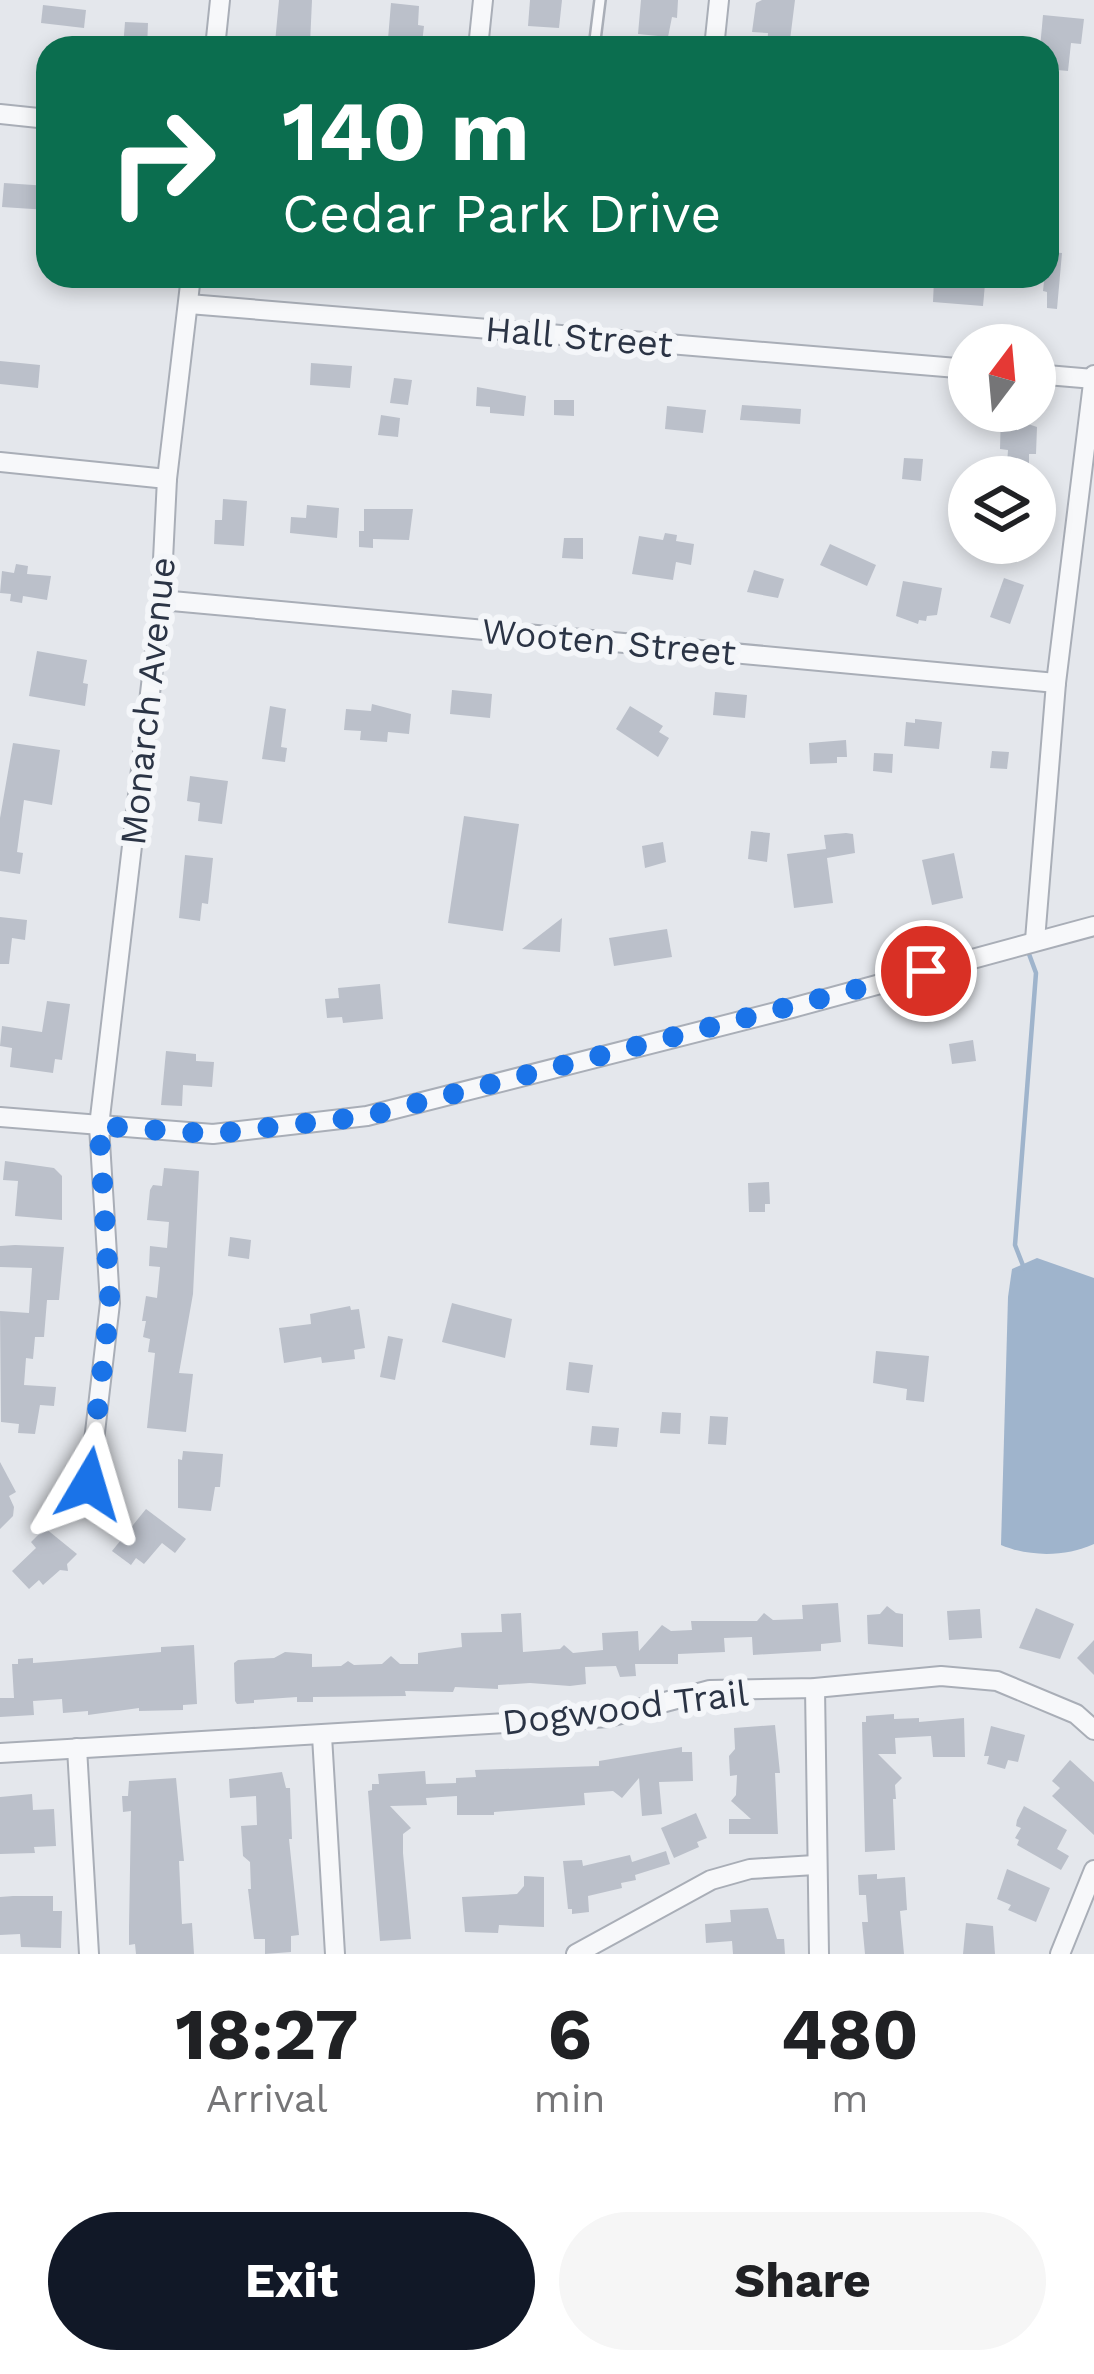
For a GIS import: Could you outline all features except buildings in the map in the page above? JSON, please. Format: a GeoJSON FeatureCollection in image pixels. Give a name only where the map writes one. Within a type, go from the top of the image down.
{"type":"FeatureCollection","features":[{"type":"Feature","properties":{"kind":"street"},"geometry":{"type":"LineString","coordinates":[[216,36],[220,0]]}},
{"type":"Feature","properties":{"kind":"street"},"geometry":{"type":"LineString","coordinates":[[479,36],[483,0]]}},
{"type":"Feature","properties":{"kind":"street"},"geometry":{"type":"LineString","coordinates":[[715,36],[719,0]]}},
{"type":"Feature","properties":{"kind":"street"},"geometry":{"type":"LineString","coordinates":[[0,114],[36,117]]}},
{"type":"Feature","properties":{"kind":"street","name":"Monarch Avenue"},"geometry":{"type":"LineString","coordinates":[[89,1484],[110,1303],[99,1126],[161,600],[166,479],[190,288]]}},
{"type":"Feature","properties":{"kind":"street","name":"Hall Street"},"geometry":{"type":"LineString","coordinates":[[189,304],[948,367]]}},
{"type":"Feature","properties":{"kind":"street"},"geometry":{"type":"LineString","coordinates":[[1035,940],[1056,683],[1094,377],[1056,375]]}},
{"type":"Feature","properties":{"kind":"street"},"geometry":{"type":"LineString","coordinates":[[0,462],[166,479]]}},
{"type":"Feature","properties":{"kind":"street","name":"Wooten Street"},"geometry":{"type":"LineString","coordinates":[[161,600],[1056,683]]}},
{"type":"Feature","properties":{"kind":"street"},"geometry":{"type":"LineString","coordinates":[[0,1117],[213,1134],[368,1116],[1094,926]]}},
{"type":"Feature","properties":{"kind":"street","name":"Dogwood Trail"},"geometry":{"type":"LineString","coordinates":[[0,1753],[609,1717],[710,1690],[814,1688],[940,1676],[998,1681],[1076,1714],[1094,1730]]}},
{"type":"Feature","properties":{"kind":"street"},"geometry":{"type":"LineString","coordinates":[[814,1688],[819,1954]]}},
{"type":"Feature","properties":{"kind":"street"},"geometry":{"type":"LineString","coordinates":[[322,1736],[335,1954]]}},
{"type":"Feature","properties":{"kind":"street"},"geometry":{"type":"LineString","coordinates":[[76,1748],[89,1954]]}},
{"type":"Feature","properties":{"kind":"street"},"geometry":{"type":"LineString","coordinates":[[576,1954],[711,1880],[750,1869],[815,1865]]}},
{"type":"Feature","properties":{"kind":"street"},"geometry":{"type":"LineString","coordinates":[[1060,1954],[1094,1870]]}},
{"type":"Feature","properties":{"kind":"lane"},"geometry":{"type":"LineString","coordinates":[[596,36],[600,0]]}},
{"type":"Feature","properties":{"kind":"water"},"geometry":{"type":"Polygon","coordinates":[[[1037,1258],[1094,1278],[1094,1544],[1048,1554],[1001,1545],[1008,1297],[1012,1269],[1037,1258]]]}},
{"type":"Feature","properties":{"kind":"waterway"},"geometry":{"type":"LineString","coordinates":[[1024,1268],[1015,1245],[1036,973],[1029,954]]}},
{"type":"Feature","properties":{"kind":"route"},"geometry":{"type":"LineString","coordinates":[[89,1484],[110,1303],[99,1126],[213,1134],[368,1116],[926,971]]}}]}
